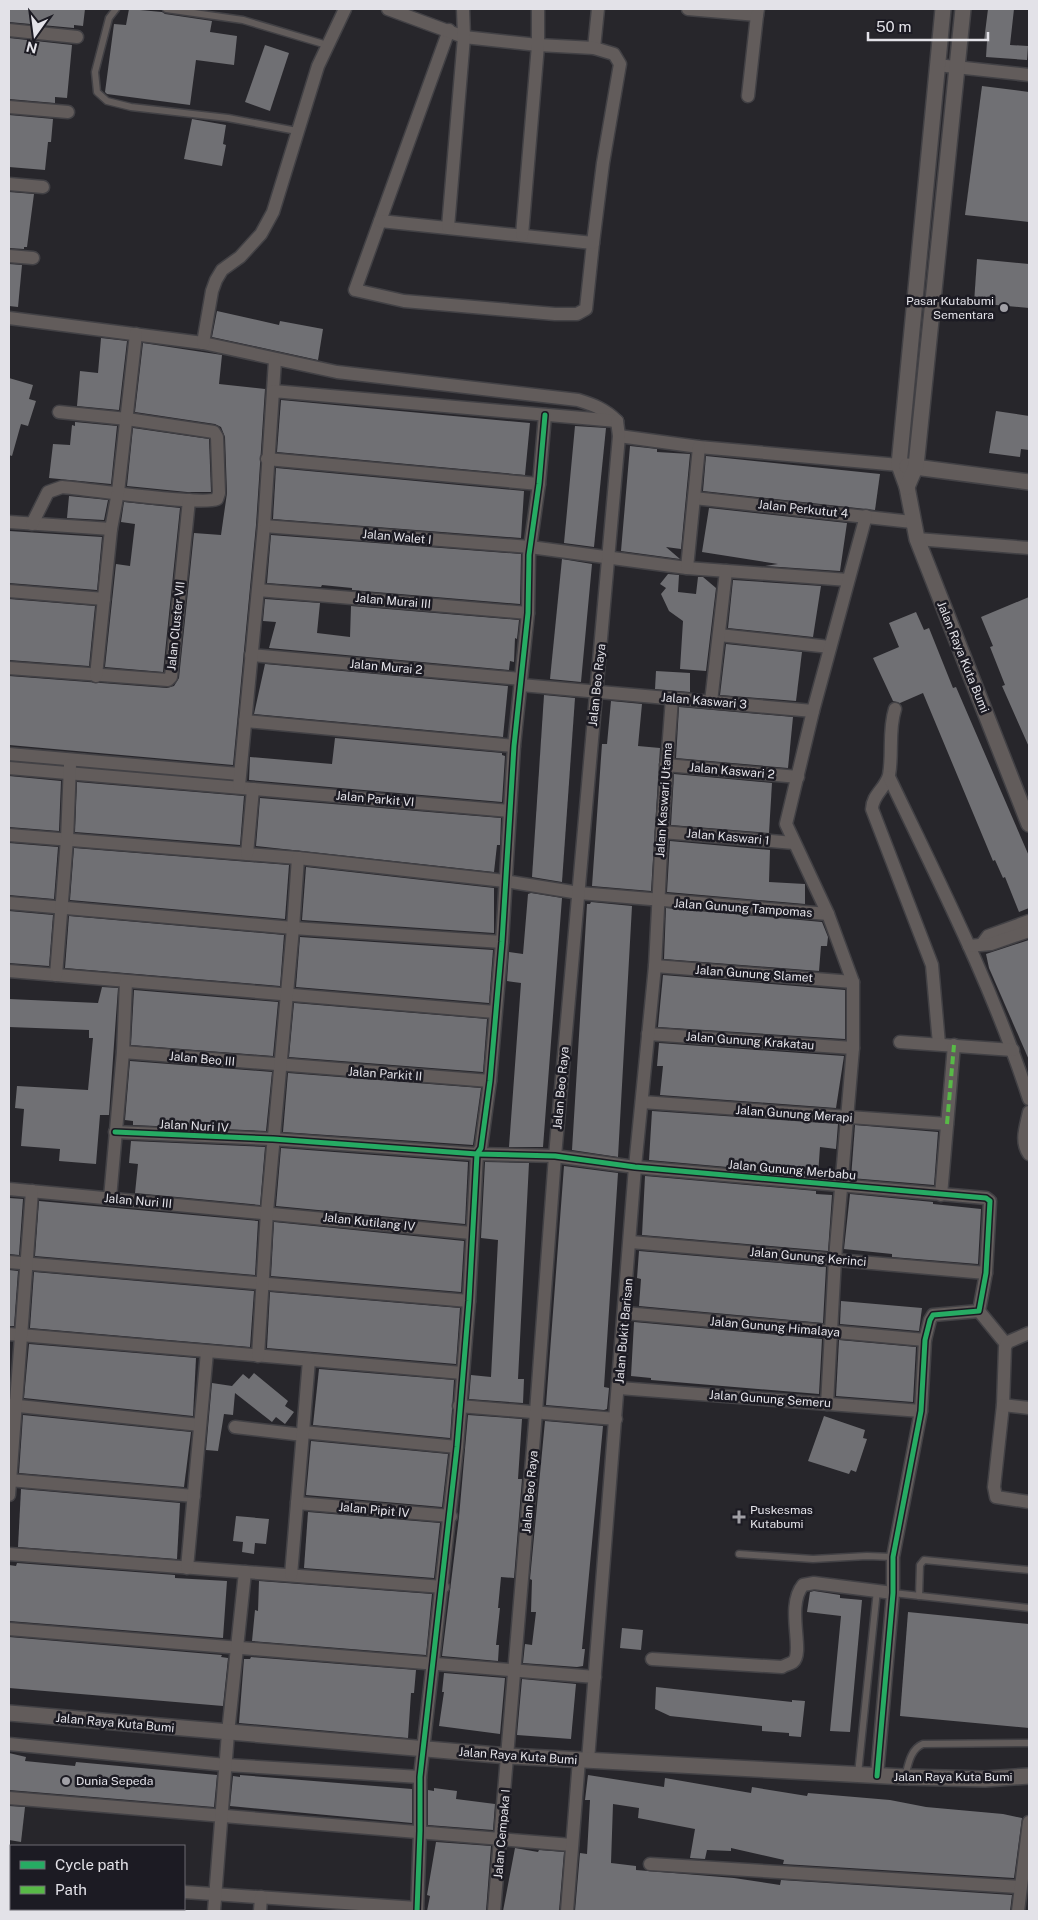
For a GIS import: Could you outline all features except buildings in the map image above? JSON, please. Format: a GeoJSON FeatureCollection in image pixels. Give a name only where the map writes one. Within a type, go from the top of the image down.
{"type":"FeatureCollection","features":[{"type":"Feature","properties":{"kind":"street"},"geometry":{"type":"LineString","coordinates":[[203,343],[214,285],[222,270],[240,257],[261,234],[273,212],[327,45],[345,9]]}},
{"type":"Feature","properties":{"kind":"street"},"geometry":{"type":"LineString","coordinates":[[388,9],[449,30],[464,37],[538,46],[594,48],[614,54],[620,64],[603,163],[586,309],[577,314],[556,314],[404,301],[356,290],[449,30]]}},
{"type":"Feature","properties":{"kind":"street"},"geometry":{"type":"LineString","coordinates":[[448,227],[464,37],[463,9]]}},
{"type":"Feature","properties":{"kind":"street"},"geometry":{"type":"LineString","coordinates":[[522,235],[538,46],[538,9]]}},
{"type":"Feature","properties":{"kind":"street"},"geometry":{"type":"LineString","coordinates":[[594,48],[598,9]]}},
{"type":"Feature","properties":{"kind":"street"},"geometry":{"type":"LineString","coordinates":[[688,9],[758,12],[748,96]]}},
{"type":"Feature","properties":{"kind":"street"},"geometry":{"type":"LineString","coordinates":[[899,465],[943,9]]}},
{"type":"Feature","properties":{"kind":"street"},"geometry":{"type":"LineString","coordinates":[[907,487],[916,466],[955,67],[963,9]]}},
{"type":"Feature","properties":{"kind":"street"},"geometry":{"type":"LineString","coordinates":[[9,30],[77,36]]}},
{"type":"Feature","properties":{"kind":"street"},"geometry":{"type":"LineString","coordinates":[[937,65],[1029,75]]}},
{"type":"Feature","properties":{"kind":"street"},"geometry":{"type":"LineString","coordinates":[[9,107],[68,112]]}},
{"type":"Feature","properties":{"kind":"street"},"geometry":{"type":"LineString","coordinates":[[9,184],[43,186]]}},
{"type":"Feature","properties":{"kind":"street"},"geometry":{"type":"LineString","coordinates":[[380,221],[593,243]]}},
{"type":"Feature","properties":{"kind":"street"},"geometry":{"type":"LineString","coordinates":[[9,256],[32,258]]}},
{"type":"Feature","properties":{"kind":"street"},"geometry":{"type":"LineString","coordinates":[[9,318],[203,343],[337,372],[578,400],[598,406],[617,421]]}},
{"type":"Feature","properties":{"kind":"street"},"geometry":{"type":"LineString","coordinates":[[96,676],[110,529],[118,492],[136,334]]}},
{"type":"Feature","properties":{"kind":"street"},"geometry":{"type":"LineString","coordinates":[[239,780],[264,526],[275,360]]}},
{"type":"Feature","properties":{"kind":"street"},"geometry":{"type":"LineString","coordinates":[[273,391],[617,421]]}},
{"type":"Feature","properties":{"kind":"street"},"geometry":{"type":"LineString","coordinates":[[32,524],[48,492],[62,487],[189,500],[213,501],[217,499],[219,494],[218,436],[214,432],[127,419],[59,412]]}},
{"type":"Feature","properties":{"kind":"street"},"geometry":{"type":"LineString","coordinates":[[185,1892],[217,1893],[417,1910],[420,1778],[432,1662],[451,1516],[469,1301],[471,1233],[477,1154],[481,1148],[490,1082],[502,942],[514,746],[528,613],[530,547],[539,484],[545,415]]}},
{"type":"Feature","properties":{"kind":"street","name":"Jalan Beo Raya"},"geometry":{"type":"LineString","coordinates":[[508,1756],[555,1156],[595,691],[610,558],[619,436],[617,421]]}},
{"type":"Feature","properties":{"kind":"street"},"geometry":{"type":"LineString","coordinates":[[619,436],[699,447],[916,466],[1029,482]]}},
{"type":"Feature","properties":{"kind":"street"},"geometry":{"type":"LineString","coordinates":[[687,568],[699,447]]}},
{"type":"Feature","properties":{"kind":"street"},"geometry":{"type":"LineString","coordinates":[[267,459],[539,484]]}},
{"type":"Feature","properties":{"kind":"street","name":"Jalan Raya Kuta Bumi"},"geometry":{"type":"LineString","coordinates":[[899,465],[907,487],[912,522],[917,539],[1029,824]]}},
{"type":"Feature","properties":{"kind":"street","name":"Jalan Perkutut 4"},"geometry":{"type":"LineString","coordinates":[[694,498],[912,522]]}},
{"type":"Feature","properties":{"kind":"street","name":"Jalan Cluster VII"},"geometry":{"type":"LineString","coordinates":[[9,668],[163,681],[171,677],[189,500]]}},
{"type":"Feature","properties":{"kind":"street"},"geometry":{"type":"LineString","coordinates":[[828,1404],[835,1260],[853,1048],[853,982],[828,914],[786,824],[813,711],[866,516]]}},
{"type":"Feature","properties":{"kind":"street"},"geometry":{"type":"LineString","coordinates":[[9,522],[110,529]]}},
{"type":"Feature","properties":{"kind":"street","name":"Jalan Walet I"},"geometry":{"type":"LineString","coordinates":[[264,526],[530,547],[687,568],[848,580]]}},
{"type":"Feature","properties":{"kind":"street"},"geometry":{"type":"LineString","coordinates":[[917,539],[1029,548]]}},
{"type":"Feature","properties":{"kind":"street"},"geometry":{"type":"LineString","coordinates":[[711,702],[726,571]]}},
{"type":"Feature","properties":{"kind":"street","name":"Jalan Murai III"},"geometry":{"type":"LineString","coordinates":[[258,590],[528,613]]}},
{"type":"Feature","properties":{"kind":"street"},"geometry":{"type":"LineString","coordinates":[[9,591],[104,599]]}},
{"type":"Feature","properties":{"kind":"street"},"geometry":{"type":"LineString","coordinates":[[719,635],[830,647]]}},
{"type":"Feature","properties":{"kind":"street","name":"Jalan Murai 2"},"geometry":{"type":"LineString","coordinates":[[251,655],[595,691]]}},
{"type":"Feature","properties":{"kind":"street","name":"Jalan Kaswari 3"},"geometry":{"type":"LineString","coordinates":[[595,691],[813,711]]}},
{"type":"Feature","properties":{"kind":"street","name":"Jalan Kaswari Utama"},"geometry":{"type":"LineString","coordinates":[[657,901],[672,698]]}},
{"type":"Feature","properties":{"kind":"street"},"geometry":{"type":"LineString","coordinates":[[895,709],[890,727],[889,777],[976,945],[1029,1099]]}},
{"type":"Feature","properties":{"kind":"street"},"geometry":{"type":"LineString","coordinates":[[245,721],[514,746]]}},
{"type":"Feature","properties":{"kind":"street"},"geometry":{"type":"LineString","coordinates":[[9,754],[70,766]]}},
{"type":"Feature","properties":{"kind":"street","name":"Jalan Kaswari 2"},"geometry":{"type":"LineString","coordinates":[[666,765],[798,777]]}},
{"type":"Feature","properties":{"kind":"street"},"geometry":{"type":"LineString","coordinates":[[9,768],[70,766]]}},
{"type":"Feature","properties":{"kind":"street"},"geometry":{"type":"LineString","coordinates":[[56,975],[67,839],[70,766]]}},
{"type":"Feature","properties":{"kind":"street","name":"Jalan Parkit VI"},"geometry":{"type":"LineString","coordinates":[[70,766],[239,780],[253,789],[510,811]]}},
{"type":"Feature","properties":{"kind":"street"},"geometry":{"type":"LineString","coordinates":[[889,777],[872,802],[873,816],[932,965],[939,1044]]}},
{"type":"Feature","properties":{"kind":"street"},"geometry":{"type":"LineString","coordinates":[[247,854],[253,789]]}},
{"type":"Feature","properties":{"kind":"street","name":"Jalan Kaswari 1"},"geometry":{"type":"LineString","coordinates":[[662,832],[794,843]]}},
{"type":"Feature","properties":{"kind":"street","name":"Jalan Gunung Tampomas"},"geometry":{"type":"LineString","coordinates":[[9,835],[298,858],[505,881],[579,893],[828,914]]}},
{"type":"Feature","properties":{"kind":"street"},"geometry":{"type":"LineString","coordinates":[[258,1356],[266,1212],[281,1066],[298,858]]}},
{"type":"Feature","properties":{"kind":"street","name":"Jalan Bukit Barisan"},"geometry":{"type":"LineString","coordinates":[[567,1911],[572,1845],[595,1677],[631,1242],[635,1167],[655,966],[657,901]]}},
{"type":"Feature","properties":{"kind":"street"},"geometry":{"type":"LineString","coordinates":[[9,903],[293,928],[502,942]]}},
{"type":"Feature","properties":{"kind":"street"},"geometry":{"type":"LineString","coordinates":[[976,945],[988,936],[1029,921]]}},
{"type":"Feature","properties":{"kind":"street"},"geometry":{"type":"LineString","coordinates":[[976,945],[991,944],[1029,931]]}},
{"type":"Feature","properties":{"kind":"street","name":"Jalan Gunung Slamet"},"geometry":{"type":"LineString","coordinates":[[655,966],[853,982]]}},
{"type":"Feature","properties":{"kind":"street"},"geometry":{"type":"LineString","coordinates":[[9,971],[495,1012]]}},
{"type":"Feature","properties":{"kind":"street"},"geometry":{"type":"LineString","coordinates":[[110,1198],[123,1052],[126,982]]}},
{"type":"Feature","properties":{"kind":"street","name":"Jalan Gunung Krakatau"},"geometry":{"type":"LineString","coordinates":[[648,1034],[853,1048]]}},
{"type":"Feature","properties":{"kind":"street"},"geometry":{"type":"LineString","coordinates":[[900,1042],[1013,1050]]}},
{"type":"Feature","properties":{"kind":"street"},"geometry":{"type":"LineString","coordinates":[[944,1195],[947,1124],[954,1045]]}},
{"type":"Feature","properties":{"kind":"street","name":"Jalan Beo III"},"geometry":{"type":"LineString","coordinates":[[123,1052],[281,1066]]}},
{"type":"Feature","properties":{"kind":"street","name":"Jalan Parkit II"},"geometry":{"type":"LineString","coordinates":[[281,1066],[490,1082]]}},
{"type":"Feature","properties":{"kind":"street","name":"Jalan Gunung Merapi"},"geometry":{"type":"LineString","coordinates":[[642,1102],[947,1124]]}},
{"type":"Feature","properties":{"kind":"street"},"geometry":{"type":"LineString","coordinates":[[1029,1112],[1023,1137],[1024,1146],[1029,1154]]}},
{"type":"Feature","properties":{"kind":"street","name":"Jalan Nuri IV"},"geometry":{"type":"LineString","coordinates":[[115,1132],[273,1140],[477,1154]]}},
{"type":"Feature","properties":{"kind":"street","name":"Jalan Gunung Merbabu"},"geometry":{"type":"LineString","coordinates":[[477,1154],[555,1156],[635,1167],[986,1198],[990,1201],[986,1273]]}},
{"type":"Feature","properties":{"kind":"street","name":"Jalan Nuri III"},"geometry":{"type":"LineString","coordinates":[[9,1189],[266,1212]]}},
{"type":"Feature","properties":{"kind":"street"},"geometry":{"type":"LineString","coordinates":[[9,1495],[12,1406],[22,1335],[32,1191]]}},
{"type":"Feature","properties":{"kind":"street","name":"Jalan Kutilang IV"},"geometry":{"type":"LineString","coordinates":[[266,1212],[471,1233]]}},
{"type":"Feature","properties":{"kind":"street","name":"Jalan Gunung Kerinci"},"geometry":{"type":"LineString","coordinates":[[631,1242],[986,1273]]}},
{"type":"Feature","properties":{"kind":"street"},"geometry":{"type":"LineString","coordinates":[[9,1262],[469,1301]]}},
{"type":"Feature","properties":{"kind":"street"},"geometry":{"type":"LineString","coordinates":[[986,1273],[979,1311],[1006,1344],[995,1494],[996,1498],[1002,1500],[1029,1502]]}},
{"type":"Feature","properties":{"kind":"street"},"geometry":{"type":"LineString","coordinates":[[877,1776],[893,1593],[893,1558],[922,1411],[925,1340],[933,1315],[979,1311]]}},
{"type":"Feature","properties":{"kind":"street","name":"Jalan Gunung Himalaya"},"geometry":{"type":"LineString","coordinates":[[625,1313],[925,1340]]}},
{"type":"Feature","properties":{"kind":"street"},"geometry":{"type":"LineString","coordinates":[[1006,1344],[1029,1333]]}},
{"type":"Feature","properties":{"kind":"street"},"geometry":{"type":"LineString","coordinates":[[9,1334],[462,1373]]}},
{"type":"Feature","properties":{"kind":"street"},"geometry":{"type":"LineString","coordinates":[[188,1568],[207,1352]]}},
{"type":"Feature","properties":{"kind":"street"},"geometry":{"type":"LineString","coordinates":[[291,1575],[309,1360]]}},
{"type":"Feature","properties":{"kind":"street","name":"Jalan Gunung Semeru"},"geometry":{"type":"LineString","coordinates":[[619,1388],[922,1411]]}},
{"type":"Feature","properties":{"kind":"street"},"geometry":{"type":"LineString","coordinates":[[1003,1404],[1029,1408]]}},
{"type":"Feature","properties":{"kind":"street"},"geometry":{"type":"LineString","coordinates":[[12,1406],[200,1425]]}},
{"type":"Feature","properties":{"kind":"street"},"geometry":{"type":"LineString","coordinates":[[460,1406],[616,1419]]}},
{"type":"Feature","properties":{"kind":"street"},"geometry":{"type":"LineString","coordinates":[[234,1427],[457,1447]]}},
{"type":"Feature","properties":{"kind":"street"},"geometry":{"type":"LineString","coordinates":[[10,1480],[194,1496]]}},
{"type":"Feature","properties":{"kind":"street","name":"Jalan Pipit IV"},"geometry":{"type":"LineString","coordinates":[[297,1503],[451,1516]]}},
{"type":"Feature","properties":{"kind":"street"},"geometry":{"type":"LineString","coordinates":[[9,1554],[443,1587]]}},
{"type":"Feature","properties":{"kind":"street"},"geometry":{"type":"LineString","coordinates":[[214,1911],[217,1893],[228,1733],[244,1572]]}},
{"type":"Feature","properties":{"kind":"street"},"geometry":{"type":"LineString","coordinates":[[652,1660],[782,1667],[793,1662],[795,1658],[797,1649],[794,1607],[796,1593],[803,1585],[814,1584],[893,1593]]}},
{"type":"Feature","properties":{"kind":"street"},"geometry":{"type":"LineString","coordinates":[[9,1629],[432,1662],[595,1677]]}},
{"type":"Feature","properties":{"kind":"street","name":"Jalan Raya Kuta Bumi"},"geometry":{"type":"LineString","coordinates":[[9,1713],[508,1756],[877,1776],[985,1779],[1029,1776]]}},
{"type":"Feature","properties":{"kind":"street"},"geometry":{"type":"LineString","coordinates":[[9,1744],[226,1765],[420,1778]]}},
{"type":"Feature","properties":{"kind":"street","name":"Jalan Cempaka I"},"geometry":{"type":"LineString","coordinates":[[494,1911],[508,1756]]}},
{"type":"Feature","properties":{"kind":"street"},"geometry":{"type":"LineString","coordinates":[[9,1798],[420,1830],[572,1845]]}},
{"type":"Feature","properties":{"kind":"street"},"geometry":{"type":"LineString","coordinates":[[1018,1911],[1029,1822]]}},
{"type":"Feature","properties":{"kind":"street"},"geometry":{"type":"LineString","coordinates":[[650,1864],[1020,1887]]}},
{"type":"Feature","properties":{"kind":"street"},"geometry":{"type":"LineString","coordinates":[[260,1911],[261,1898]]}},
{"type":"Feature","properties":{"kind":"lane"},"geometry":{"type":"LineString","coordinates":[[116,9],[109,18],[95,72],[97,92],[107,101],[131,107],[228,118],[298,131]]}},
{"type":"Feature","properties":{"kind":"lane"},"geometry":{"type":"LineString","coordinates":[[166,9],[243,20],[327,45]]}},
{"type":"Feature","properties":{"kind":"lane"},"geometry":{"type":"LineString","coordinates":[[739,1554],[814,1559],[867,1556],[893,1558]]}},
{"type":"Feature","properties":{"kind":"lane"},"geometry":{"type":"LineString","coordinates":[[919,1596],[920,1565],[924,1560],[1029,1570]]}},
{"type":"Feature","properties":{"kind":"lane"},"geometry":{"type":"LineString","coordinates":[[858,1774],[876,1590]]}},
{"type":"Feature","properties":{"kind":"lane"},"geometry":{"type":"LineString","coordinates":[[893,1593],[1029,1608]]}},
{"type":"Feature","properties":{"kind":"lane"},"geometry":{"type":"LineString","coordinates":[[905,1777],[911,1756],[918,1746],[922,1744],[1029,1743]]}},
{"type":"Feature","properties":{"kind":"marked path"},"geometry":{"type":"LineString","coordinates":[[947,1124],[954,1045]]}},
{"type":"Feature","properties":{"kind":"cycle path"},"geometry":{"type":"LineString","coordinates":[[417,1911],[420,1777],[457,1447],[469,1301],[477,1154],[481,1148],[490,1081],[502,942],[514,746],[528,613],[529,555],[539,484],[545,415]]}},
{"type":"Feature","properties":{"kind":"cycle path"},"geometry":{"type":"LineString","coordinates":[[115,1132],[273,1139],[477,1154],[555,1156],[635,1167],[986,1198],[990,1201],[986,1273],[979,1311],[933,1315],[925,1340],[921,1411],[893,1557],[893,1593],[877,1776]]}},
{"type":"Feature","properties":{"kind":"place","name":"Pasar Kutabumi Sementara"},"geometry":{"type":"Point","coordinates":[1004,308]}},
{"type":"Feature","properties":{"kind":"place","name":"Puskesmas Kutabumi"},"geometry":{"type":"Point","coordinates":[739,1517]}},
{"type":"Feature","properties":{"kind":"place","name":"Dunia Sepeda"},"geometry":{"type":"Point","coordinates":[66,1781]}}]}
